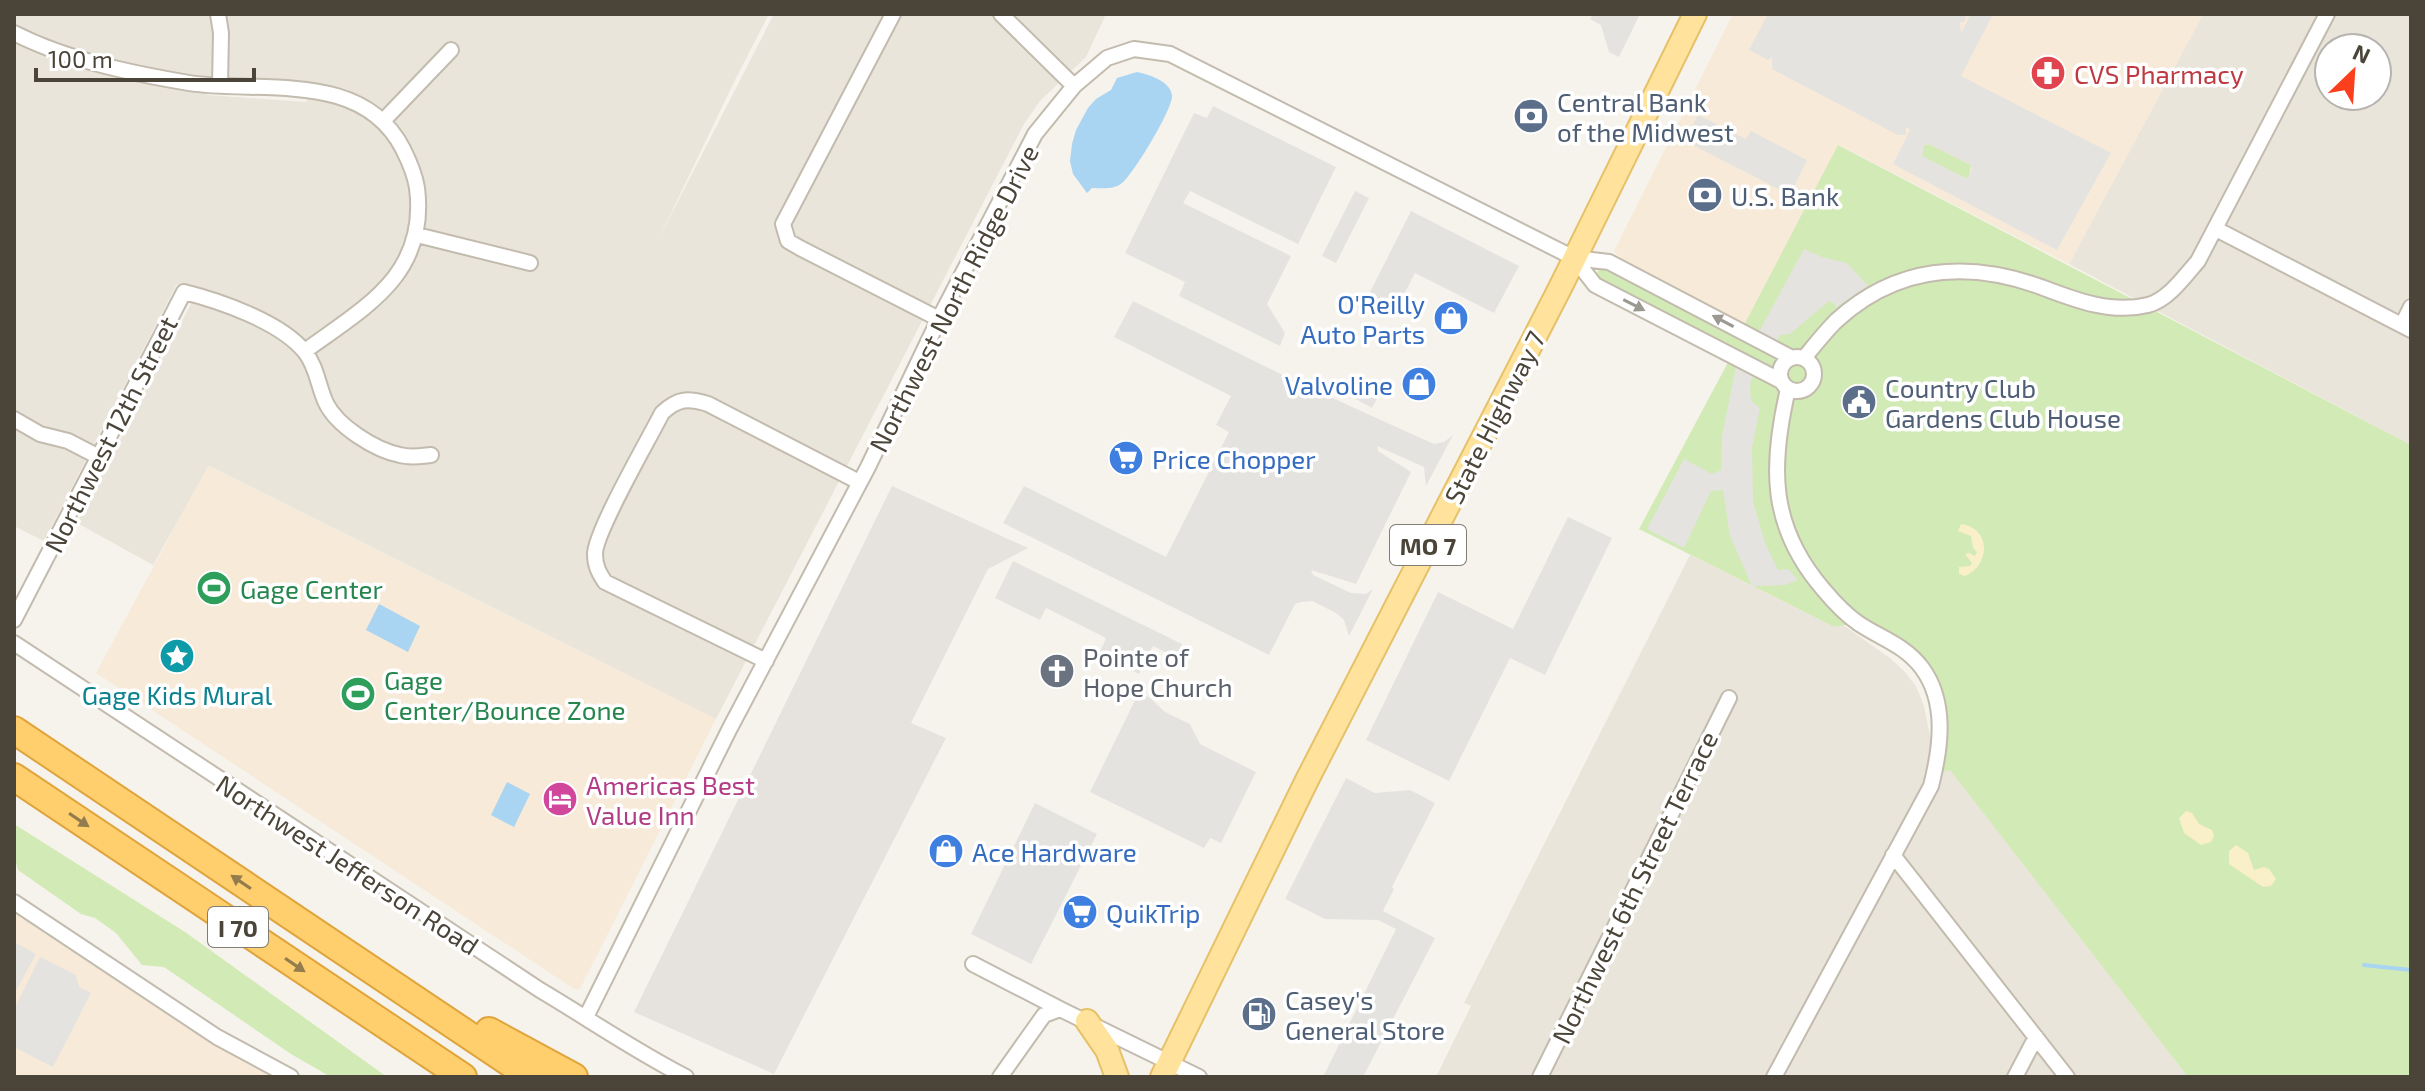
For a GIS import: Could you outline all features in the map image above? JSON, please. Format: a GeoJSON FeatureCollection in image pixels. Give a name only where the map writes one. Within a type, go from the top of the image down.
{"type":"FeatureCollection","features":[{"type":"Feature","properties":{"kind":"highway","name":"I 70"},"geometry":{"type":"LineString","coordinates":[[14,730],[531,1077]]}},
{"type":"Feature","properties":{"kind":"highway","name":"I 70"},"geometry":{"type":"LineString","coordinates":[[14,777],[463,1077]]}},
{"type":"Feature","properties":{"kind":"highway"},"geometry":{"type":"LineString","coordinates":[[353,957],[574,1077]]}},
{"type":"Feature","properties":{"kind":"main road","name":"State Highway 7"},"geometry":{"type":"LineString","coordinates":[[1166,1070],[1307,780],[1695,14]]}},
{"type":"Feature","properties":{"kind":"main road"},"geometry":{"type":"LineString","coordinates":[[1087,1021],[1107,1050],[1117,1077]]}},
{"type":"Feature","properties":{"kind":"street"},"geometry":{"type":"LineString","coordinates":[[218,14],[221,33],[220,84]]}},
{"type":"Feature","properties":{"kind":"street"},"geometry":{"type":"LineString","coordinates":[[893,14],[779,237],[939,319]]}},
{"type":"Feature","properties":{"kind":"street"},"geometry":{"type":"LineString","coordinates":[[1001,14],[1074,86]]}},
{"type":"Feature","properties":{"kind":"street"},"geometry":{"type":"LineString","coordinates":[[1774,1077],[1931,786],[1941,733],[1936,699],[1923,668],[1897,643],[1857,623],[1832,600],[1808,572],[1789,539],[1779,501],[1777,451],[1784,385],[1783,364],[1798,358],[1836,321],[1866,298],[1895,283],[1925,273],[1968,270],[2000,274],[2066,298],[2105,307],[2150,305],[2173,289],[2198,261],[2327,14]]}},
{"type":"Feature","properties":{"kind":"street"},"geometry":{"type":"LineString","coordinates":[[14,33],[111,67],[193,83],[329,92],[358,103],[383,121],[398,140],[416,181],[420,210],[417,235],[393,282],[305,351],[314,366],[328,406],[352,433],[396,455],[431,455]]}},
{"type":"Feature","properties":{"kind":"street","name":"Northwest North Ridge Drive"},"geometry":{"type":"LineString","coordinates":[[586,1017],[1035,134],[1074,86],[1107,58],[1120,52],[1142,49],[1170,54],[1574,258]]}},
{"type":"Feature","properties":{"kind":"street"},"geometry":{"type":"LineString","coordinates":[[383,121],[451,50]]}},
{"type":"Feature","properties":{"kind":"street"},"geometry":{"type":"LineString","coordinates":[[2216,229],[2406,328],[2411,307]]}},
{"type":"Feature","properties":{"kind":"street"},"geometry":{"type":"LineString","coordinates":[[417,235],[530,263]]}},
{"type":"Feature","properties":{"kind":"street"},"geometry":{"type":"LineString","coordinates":[[1574,258],[1609,262],[1798,358],[1814,371],[1817,385],[1799,391],[1784,385],[1595,285],[1574,258]]}},
{"type":"Feature","properties":{"kind":"street","name":"Northwest 12th Street"},"geometry":{"type":"LineString","coordinates":[[14,620],[184,292],[205,297],[273,326],[291,337],[305,351]]}},
{"type":"Feature","properties":{"kind":"street"},"geometry":{"type":"LineString","coordinates":[[766,661],[605,582],[596,569],[594,551],[662,413],[673,403],[689,398],[708,404],[859,482]]}},
{"type":"Feature","properties":{"kind":"street"},"geometry":{"type":"LineString","coordinates":[[14,419],[40,434],[68,441],[97,456]]}},
{"type":"Feature","properties":{"kind":"street","name":"Northwest Jefferson Road"},"geometry":{"type":"LineString","coordinates":[[14,643],[540,990],[636,1051],[686,1077]]}},
{"type":"Feature","properties":{"kind":"street","name":"Northwest 6th Street Terrace"},"geometry":{"type":"LineString","coordinates":[[1540,1077],[1729,698]]}},
{"type":"Feature","properties":{"kind":"street"},"geometry":{"type":"LineString","coordinates":[[1893,855],[2067,1077]]}},
{"type":"Feature","properties":{"kind":"street"},"geometry":{"type":"LineString","coordinates":[[14,902],[217,1037],[291,1077]]}},
{"type":"Feature","properties":{"kind":"street"},"geometry":{"type":"LineString","coordinates":[[973,964],[1087,1021],[1166,1070],[1199,1077]]}},
{"type":"Feature","properties":{"kind":"street"},"geometry":{"type":"LineString","coordinates":[[1000,1077],[1044,1015],[1060,1009]]}},
{"type":"Feature","properties":{"kind":"street"},"geometry":{"type":"LineString","coordinates":[[2015,1077],[2036,1037]]}},
{"type":"Feature","properties":{"kind":"shaded area"},"geometry":{"type":"Polygon","coordinates":[[[14,14],[769,14],[659,238],[774,14],[1106,14],[1086,57],[1040,101],[1024,124],[716,719],[209,466],[153,565],[77,523],[191,304],[177,284],[44,541],[14,526],[14,14]],[[208,78],[207,95],[306,102],[313,84],[208,78]]]}},
{"type":"Feature","properties":{"kind":"shaded area"},"geometry":{"type":"Polygon","coordinates":[[[1593,14],[1640,14],[1619,57],[1609,52],[1601,25],[1590,19],[1593,14]]]}},
{"type":"Feature","properties":{"kind":"shaded area"},"geometry":{"type":"Polygon","coordinates":[[[1733,14],[2203,14],[2069,264],[1839,145],[1745,324],[1624,261],[1614,251],[1733,14]]]}},
{"type":"Feature","properties":{"kind":"shaded area"},"geometry":{"type":"Polygon","coordinates":[[[1768,14],[1966,14],[1965,21],[1960,23],[1961,33],[1971,14],[1993,14],[1961,76],[2111,153],[2057,250],[1893,164],[1910,130],[1908,127],[1906,135],[1898,135],[1772,69],[1772,57],[1768,60],[1749,50],[1768,14]],[[1929,144],[1924,145],[1922,156],[1965,178],[1969,177],[1971,165],[1929,144]]]}},
{"type":"Feature","properties":{"kind":"shaded area"},"geometry":{"type":"Polygon","coordinates":[[[2203,14],[2411,14],[2411,445],[2069,264],[2203,14]]]}},
{"type":"Feature","properties":{"kind":"shaded area"},"geometry":{"type":"Polygon","coordinates":[[[1213,106],[1336,167],[1298,244],[1190,191],[1183,203],[1291,256],[1267,304],[1285,333],[1280,346],[1179,296],[1185,282],[1125,253],[1194,113],[1207,118],[1213,106]]]}},
{"type":"Feature","properties":{"kind":"shaded area"},"geometry":{"type":"Polygon","coordinates":[[[1698,115],[1746,139],[1751,131],[1807,160],[1790,195],[1685,141],[1698,115]]]}},
{"type":"Feature","properties":{"kind":"shaded area"},"geometry":{"type":"Polygon","coordinates":[[[1355,191],[1369,198],[1336,263],[1322,256],[1355,191]]]}},
{"type":"Feature","properties":{"kind":"shaded area"},"geometry":{"type":"Polygon","coordinates":[[[1411,211],[1519,266],[1494,313],[1415,273],[1393,316],[1365,302],[1411,211]]]}},
{"type":"Feature","properties":{"kind":"shaded area"},"geometry":{"type":"Polygon","coordinates":[[[1804,249],[1847,263],[1868,286],[1835,308],[1835,304],[1829,301],[1790,334],[1780,335],[1778,345],[1756,332],[1760,330],[1804,249]]]}},
{"type":"Feature","properties":{"kind":"shaded area"},"geometry":{"type":"Polygon","coordinates":[[[1133,301],[1295,381],[1434,444],[1444,442],[1453,435],[1426,486],[1424,467],[1377,446],[1378,451],[1411,472],[1356,584],[1311,570],[1313,575],[1351,593],[1366,594],[1373,589],[1349,636],[1344,620],[1336,613],[1312,601],[1301,602],[1295,604],[1269,655],[1003,523],[1024,486],[1166,557],[1229,432],[1216,425],[1231,396],[1114,337],[1133,301]]]}},
{"type":"Feature","properties":{"kind":"shaded area"},"geometry":{"type":"Polygon","coordinates":[[[1734,362],[1757,374],[1751,379],[1750,389],[1751,401],[1760,408],[1752,447],[1753,501],[1765,543],[1778,570],[1788,569],[1798,580],[1785,585],[1752,586],[1730,536],[1723,490],[1711,491],[1684,548],[1647,529],[1684,459],[1712,474],[1721,470],[1722,436],[1736,367],[1734,362]]]}},
{"type":"Feature","properties":{"kind":"shaded area"},"geometry":{"type":"Polygon","coordinates":[[[1350,379],[1379,395],[1372,408],[1343,392],[1350,379]]]}},
{"type":"Feature","properties":{"kind":"shaded area"},"geometry":{"type":"Polygon","coordinates":[[[208,466],[716,719],[580,989],[574,989],[96,673],[208,466]]]}},
{"type":"Feature","properties":{"kind":"shaded area"},"geometry":{"type":"Polygon","coordinates":[[[892,486],[1028,548],[988,569],[911,723],[946,738],[774,1074],[634,1012],[892,486]]]}},
{"type":"Feature","properties":{"kind":"shaded area"},"geometry":{"type":"Polygon","coordinates":[[[1568,517],[1612,538],[1545,675],[1510,658],[1449,781],[1366,740],[1438,592],[1513,629],[1568,517]]]}},
{"type":"Feature","properties":{"kind":"shaded area"},"geometry":{"type":"Polygon","coordinates":[[[1690,555],[1834,627],[1843,625],[1904,671],[1916,686],[1924,706],[1932,746],[2188,1077],[1436,1077],[1471,1006],[1464,1003],[1690,555]]]}},
{"type":"Feature","properties":{"kind":"shaded area"},"geometry":{"type":"Polygon","coordinates":[[[1013,561],[1182,644],[1176,657],[1153,646],[1139,674],[1099,654],[1106,638],[1046,608],[1040,620],[995,598],[1013,561]]]}},
{"type":"Feature","properties":{"kind":"shaded area"},"geometry":{"type":"Polygon","coordinates":[[[1139,692],[1165,712],[1190,724],[1200,744],[1256,772],[1221,843],[1210,838],[1204,848],[1090,792],[1139,692]]]}},
{"type":"Feature","properties":{"kind":"shaded area"},"geometry":{"type":"Polygon","coordinates":[[[1346,778],[1375,793],[1410,790],[1435,803],[1383,911],[1435,938],[1363,1077],[1323,1077],[1396,929],[1378,920],[1325,919],[1285,899],[1346,778]]]}},
{"type":"Feature","properties":{"kind":"shaded area"},"geometry":{"type":"Polygon","coordinates":[[[1035,803],[1097,834],[1031,964],[971,934],[1035,803]]]}},
{"type":"Feature","properties":{"kind":"shaded area"},"geometry":{"type":"Polygon","coordinates":[[[14,902],[291,1077],[14,1077],[14,902]]]}},
{"type":"Feature","properties":{"kind":"shaded area"},"geometry":{"type":"Polygon","coordinates":[[[14,942],[36,954],[17,989],[14,987],[14,942]]]}},
{"type":"Feature","properties":{"kind":"shaded area"},"geometry":{"type":"Polygon","coordinates":[[[40,957],[76,975],[79,987],[91,993],[53,1067],[14,1047],[14,1009],[40,957]]]}},
{"type":"Feature","properties":{"kind":"green space"},"geometry":{"type":"Polygon","coordinates":[[[1929,144],[1971,165],[1969,177],[1965,178],[1922,156],[1924,145],[1929,144]]]}},
{"type":"Feature","properties":{"kind":"green space"},"geometry":{"type":"Polygon","coordinates":[[[1838,145],[2411,445],[2411,1077],[2188,1077],[1950,770],[1934,775],[1941,733],[1923,668],[1857,623],[1834,627],[1639,529],[1732,355],[1589,290],[1603,261],[1741,331],[1838,145]]]}},
{"type":"Feature","properties":{"kind":"green space"},"geometry":{"type":"Polygon","coordinates":[[[14,824],[185,932],[387,1077],[331,1077],[291,1054],[164,967],[142,965],[116,933],[95,918],[81,914],[18,870],[14,855],[14,824]]]}},
{"type":"Feature","properties":{"kind":"sand"},"geometry":{"type":"Polygon","coordinates":[[[1961,524],[1978,532],[1984,548],[1979,564],[1965,576],[1959,574],[1959,567],[1972,563],[1965,554],[1975,556],[1977,552],[1971,536],[1958,531],[1961,524]]]}},
{"type":"Feature","properties":{"kind":"sand"},"geometry":{"type":"Polygon","coordinates":[[[2186,811],[2192,813],[2199,824],[2212,830],[2214,836],[2211,842],[2201,845],[2184,833],[2179,818],[2186,811]]]}},
{"type":"Feature","properties":{"kind":"sand"},"geometry":{"type":"Polygon","coordinates":[[[2236,845],[2248,853],[2254,870],[2269,869],[2276,879],[2271,886],[2263,887],[2229,864],[2229,851],[2236,845]]]}},
{"type":"Feature","properties":{"kind":"water"},"geometry":{"type":"Polygon","coordinates":[[[1137,72],[1158,79],[1170,90],[1172,95],[1167,113],[1143,155],[1122,183],[1112,188],[1092,188],[1087,193],[1073,174],[1070,161],[1076,130],[1088,108],[1111,90],[1117,78],[1137,72]]]}},
{"type":"Feature","properties":{"kind":"water"},"geometry":{"type":"Polygon","coordinates":[[[379,604],[420,626],[408,652],[366,630],[379,604]]]}},
{"type":"Feature","properties":{"kind":"water"},"geometry":{"type":"Polygon","coordinates":[[[507,782],[530,794],[514,827],[491,815],[507,782]]]}},
{"type":"Feature","properties":{"kind":"waterway"},"geometry":{"type":"LineString","coordinates":[[2364,965],[2411,970]]}},
{"type":"Feature","properties":{"kind":"place","name":"CVS Pharmacy"},"geometry":{"type":"Point","coordinates":[2048,73]}},
{"type":"Feature","properties":{"kind":"place","name":"Central Bank of the Midwest"},"geometry":{"type":"Point","coordinates":[1531,116]}},
{"type":"Feature","properties":{"kind":"place","name":"U.S. Bank"},"geometry":{"type":"Point","coordinates":[1705,195]}},
{"type":"Feature","properties":{"kind":"place","name":"O'Reilly Auto Parts"},"geometry":{"type":"Point","coordinates":[1451,318]}},
{"type":"Feature","properties":{"kind":"place","name":"Valvoline"},"geometry":{"type":"Point","coordinates":[1419,384]}},
{"type":"Feature","properties":{"kind":"place","name":"Country Club Gardens Club House"},"geometry":{"type":"Point","coordinates":[1859,402]}},
{"type":"Feature","properties":{"kind":"place","name":"Price Chopper"},"geometry":{"type":"Point","coordinates":[1126,458]}},
{"type":"Feature","properties":{"kind":"place","name":"Gage Center"},"geometry":{"type":"Point","coordinates":[214,588]}},
{"type":"Feature","properties":{"kind":"place","name":"Gage Kids Mural"},"geometry":{"type":"Point","coordinates":[177,656]}},
{"type":"Feature","properties":{"kind":"place","name":"Pointe of Hope Church"},"geometry":{"type":"Point","coordinates":[1057,671]}},
{"type":"Feature","properties":{"kind":"place","name":"Gage Center/Bounce Zone"},"geometry":{"type":"Point","coordinates":[358,694]}},
{"type":"Feature","properties":{"kind":"place","name":"Americas Best Value Inn"},"geometry":{"type":"Point","coordinates":[560,799]}},
{"type":"Feature","properties":{"kind":"place","name":"Ace Hardware"},"geometry":{"type":"Point","coordinates":[946,851]}},
{"type":"Feature","properties":{"kind":"place","name":"QuikTrip"},"geometry":{"type":"Point","coordinates":[1080,912]}},
{"type":"Feature","properties":{"kind":"place","name":"Casey's General Store"},"geometry":{"type":"Point","coordinates":[1259,1014]}}]}
